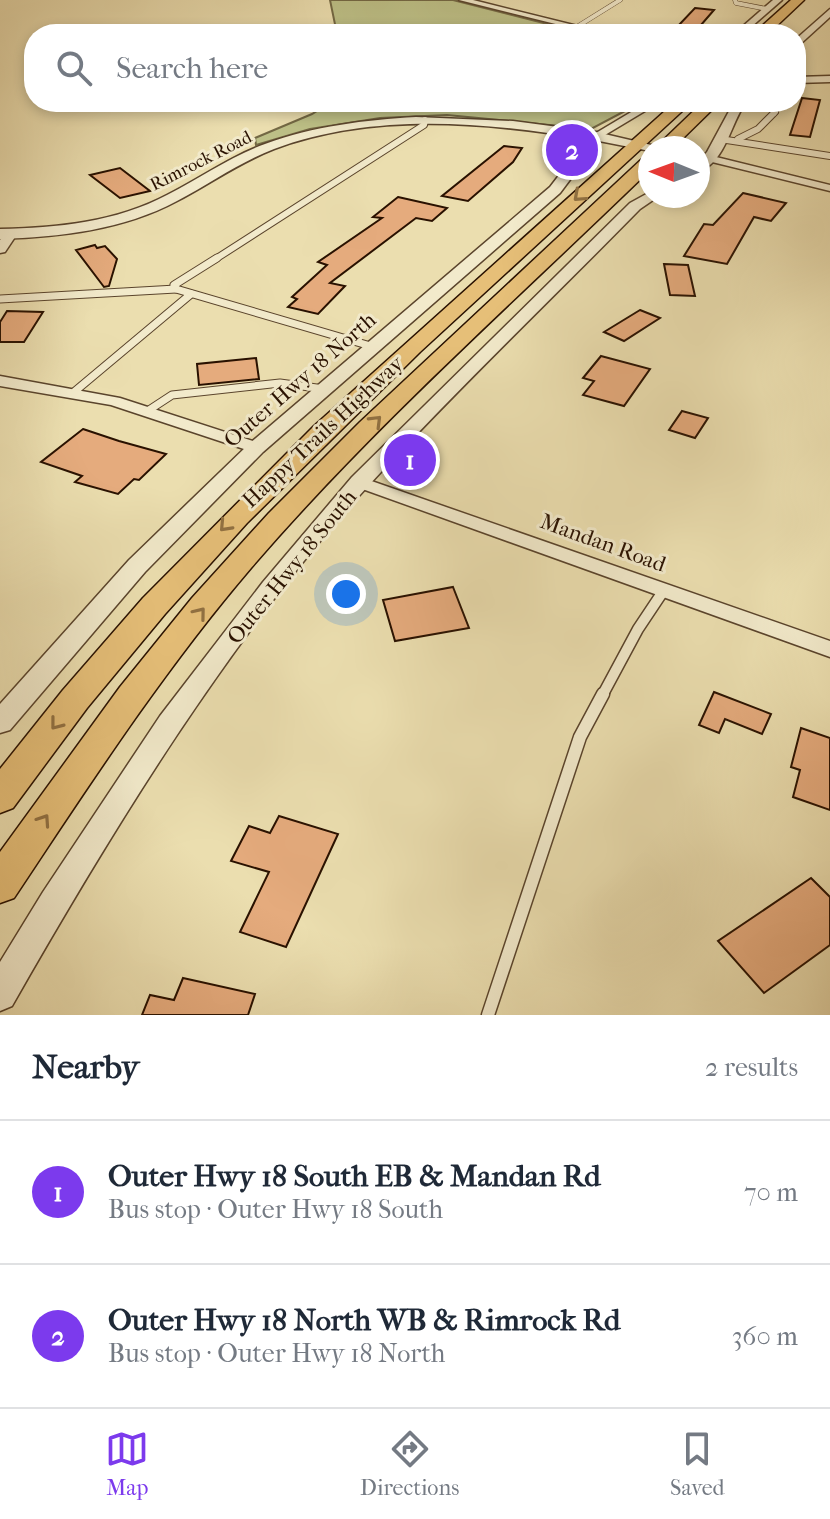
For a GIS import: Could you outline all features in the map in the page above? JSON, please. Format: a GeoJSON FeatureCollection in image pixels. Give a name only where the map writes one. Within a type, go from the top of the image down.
{"type":"FeatureCollection","features":[{"type":"Feature","properties":{"kind":"main road"},"geometry":{"type":"LineString","coordinates":[[771,24],[798,0]]}},
{"type":"Feature","properties":{"kind":"main road","name":"Happy Trails Highway"},"geometry":{"type":"LineString","coordinates":[[661,136],[677,112]]}},
{"type":"Feature","properties":{"kind":"main road","name":"Happy Trails Highway"},"geometry":{"type":"LineString","coordinates":[[670,136],[700,112]]}},
{"type":"Feature","properties":{"kind":"main road","name":"Happy Trails Highway"},"geometry":{"type":"LineString","coordinates":[[0,797],[106,662],[242,508],[315,435],[638,162]]}},
{"type":"Feature","properties":{"kind":"main road","name":"Happy Trails Highway"},"geometry":{"type":"LineString","coordinates":[[0,885],[141,686],[278,520],[638,164]]}},
{"type":"Feature","properties":{"kind":"street"},"geometry":{"type":"LineString","coordinates":[[465,0],[559,24]]}},
{"type":"Feature","properties":{"kind":"street"},"geometry":{"type":"LineString","coordinates":[[749,24],[772,3]]}},
{"type":"Feature","properties":{"kind":"street"},"geometry":{"type":"LineString","coordinates":[[806,35],[830,12]]}},
{"type":"Feature","properties":{"kind":"street"},"geometry":{"type":"LineString","coordinates":[[806,80],[830,79]]}},
{"type":"Feature","properties":{"kind":"street","name":"Outer Hwy 18 North"},"geometry":{"type":"LineString","coordinates":[[0,722],[137,566],[256,448],[555,190],[596,136],[638,112]]}},
{"type":"Feature","properties":{"kind":"street"},"geometry":{"type":"LineString","coordinates":[[710,152],[720,139],[731,112]]}},
{"type":"Feature","properties":{"kind":"street","name":"Rimrock Road"},"geometry":{"type":"LineString","coordinates":[[5,234],[80,227],[144,210],[172,198],[228,164],[274,145],[348,128],[425,120],[493,122],[596,136],[638,146]]}},
{"type":"Feature","properties":{"kind":"street"},"geometry":{"type":"LineString","coordinates":[[710,159],[830,188]]}},
{"type":"Feature","properties":{"kind":"street","name":"Outer Hwy 18 South"},"geometry":{"type":"LineString","coordinates":[[0,994],[54,902],[170,724],[271,588],[360,482],[638,204]]}},
{"type":"Feature","properties":{"kind":"street"},"geometry":{"type":"LineString","coordinates":[[0,249],[5,234]]}},
{"type":"Feature","properties":{"kind":"street"},"geometry":{"type":"LineString","coordinates":[[0,381],[114,401],[256,448]]}},
{"type":"Feature","properties":{"kind":"street","name":"Mandan Road"},"geometry":{"type":"LineString","coordinates":[[360,482],[830,649]]}},
{"type":"Feature","properties":{"kind":"lane"},"geometry":{"type":"LineString","coordinates":[[581,24],[620,0]]}},
{"type":"Feature","properties":{"kind":"lane"},"geometry":{"type":"LineString","coordinates":[[735,0],[736,3],[772,3]]}},
{"type":"Feature","properties":{"kind":"lane"},"geometry":{"type":"LineString","coordinates":[[735,141],[760,131],[776,112]]}},
{"type":"Feature","properties":{"kind":"lane"},"geometry":{"type":"LineString","coordinates":[[176,289],[174,285],[179,280],[424,125],[425,120]]}},
{"type":"Feature","properties":{"kind":"lane"},"geometry":{"type":"LineString","coordinates":[[720,139],[830,156]]}},
{"type":"Feature","properties":{"kind":"lane"},"geometry":{"type":"LineString","coordinates":[[0,299],[176,289],[374,347]]}},
{"type":"Feature","properties":{"kind":"lane"},"geometry":{"type":"LineString","coordinates":[[74,392],[191,294]]}},
{"type":"Feature","properties":{"kind":"lane"},"geometry":{"type":"LineString","coordinates":[[146,412],[172,395],[280,383],[325,390]]}},
{"type":"Feature","properties":{"kind":"lane"},"geometry":{"type":"LineString","coordinates":[[488,1015],[580,737],[638,629],[664,590]]}},
{"type":"Feature","properties":{"kind":"green space"},"geometry":{"type":"Polygon","coordinates":[[[330,0],[453,0],[548,24],[335,24],[330,0]]]}},
{"type":"Feature","properties":{"kind":"green space"},"geometry":{"type":"Polygon","coordinates":[[[623,112],[591,129],[447,115],[380,118],[310,129],[256,145],[255,138],[312,114],[623,112]]]}},
{"type":"Feature","properties":{"kind":"building"},"geometry":{"type":"Polygon","coordinates":[[[695,8],[714,10],[702,24],[680,24],[695,8]]]}},
{"type":"Feature","properties":{"kind":"building"},"geometry":{"type":"Polygon","coordinates":[[[806,98],[820,100],[810,137],[790,135],[797,112],[806,112],[806,98]]]}},
{"type":"Feature","properties":{"kind":"building"},"geometry":{"type":"Polygon","coordinates":[[[504,146],[522,148],[513,162],[468,201],[442,196],[504,146]]]}},
{"type":"Feature","properties":{"kind":"building"},"geometry":{"type":"Polygon","coordinates":[[[120,168],[150,191],[120,198],[90,175],[120,168]]]}},
{"type":"Feature","properties":{"kind":"building"},"geometry":{"type":"Polygon","coordinates":[[[743,193],[786,203],[771,221],[754,217],[727,264],[684,256],[704,224],[713,225],[743,193]]]}},
{"type":"Feature","properties":{"kind":"building"},"geometry":{"type":"Polygon","coordinates":[[[398,197],[447,208],[432,221],[416,218],[330,283],[345,286],[318,314],[288,307],[297,299],[292,297],[327,265],[318,262],[382,218],[373,217],[398,197]]]}},
{"type":"Feature","properties":{"kind":"building"},"geometry":{"type":"Polygon","coordinates":[[[95,245],[97,248],[105,246],[117,259],[109,286],[104,287],[76,250],[95,245]]]}},
{"type":"Feature","properties":{"kind":"building"},"geometry":{"type":"Polygon","coordinates":[[[664,264],[688,265],[695,296],[670,295],[664,264]]]}},
{"type":"Feature","properties":{"kind":"building"},"geometry":{"type":"Polygon","coordinates":[[[640,310],[660,318],[624,341],[604,332],[640,310]]]}},
{"type":"Feature","properties":{"kind":"building"},"geometry":{"type":"Polygon","coordinates":[[[7,311],[43,312],[24,342],[0,342],[0,322],[7,311]]]}},
{"type":"Feature","properties":{"kind":"building"},"geometry":{"type":"Polygon","coordinates":[[[601,356],[650,369],[624,406],[583,395],[594,381],[583,378],[601,356]]]}},
{"type":"Feature","properties":{"kind":"building"},"geometry":{"type":"Polygon","coordinates":[[[256,358],[259,379],[199,385],[197,364],[256,358]]]}},
{"type":"Feature","properties":{"kind":"building"},"geometry":{"type":"Polygon","coordinates":[[[682,411],[708,418],[695,438],[669,430],[682,411]]]}},
{"type":"Feature","properties":{"kind":"building"},"geometry":{"type":"Polygon","coordinates":[[[83,429],[166,454],[139,480],[134,479],[118,494],[75,482],[82,476],[41,462],[83,429]]]}},
{"type":"Feature","properties":{"kind":"building"},"geometry":{"type":"Polygon","coordinates":[[[453,587],[469,628],[395,641],[383,600],[453,587]]]}},
{"type":"Feature","properties":{"kind":"building"},"geometry":{"type":"Polygon","coordinates":[[[714,692],[771,714],[762,734],[725,719],[719,733],[699,725],[714,692]]]}},
{"type":"Feature","properties":{"kind":"building"},"geometry":{"type":"Polygon","coordinates":[[[801,728],[830,738],[830,810],[793,797],[800,770],[791,767],[801,728]]]}},
{"type":"Feature","properties":{"kind":"building"},"geometry":{"type":"Polygon","coordinates":[[[279,816],[338,834],[286,947],[240,932],[269,872],[231,861],[249,826],[270,833],[279,816]]]}},
{"type":"Feature","properties":{"kind":"building"},"geometry":{"type":"Polygon","coordinates":[[[811,878],[830,897],[830,945],[764,993],[718,941],[811,878]]]}},
{"type":"Feature","properties":{"kind":"building"},"geometry":{"type":"Polygon","coordinates":[[[183,978],[255,994],[248,1015],[142,1015],[150,995],[174,1000],[183,978]]]}},
{"type":"Feature","properties":{"kind":"place","name":"Outer Hwy 18 North WB & Rimrock Rd"},"geometry":{"type":"Point","coordinates":[572,150]}},
{"type":"Feature","properties":{"kind":"place","name":"Outer Hwy 18 South EB & Mandan Rd"},"geometry":{"type":"Point","coordinates":[410,460]}}]}
